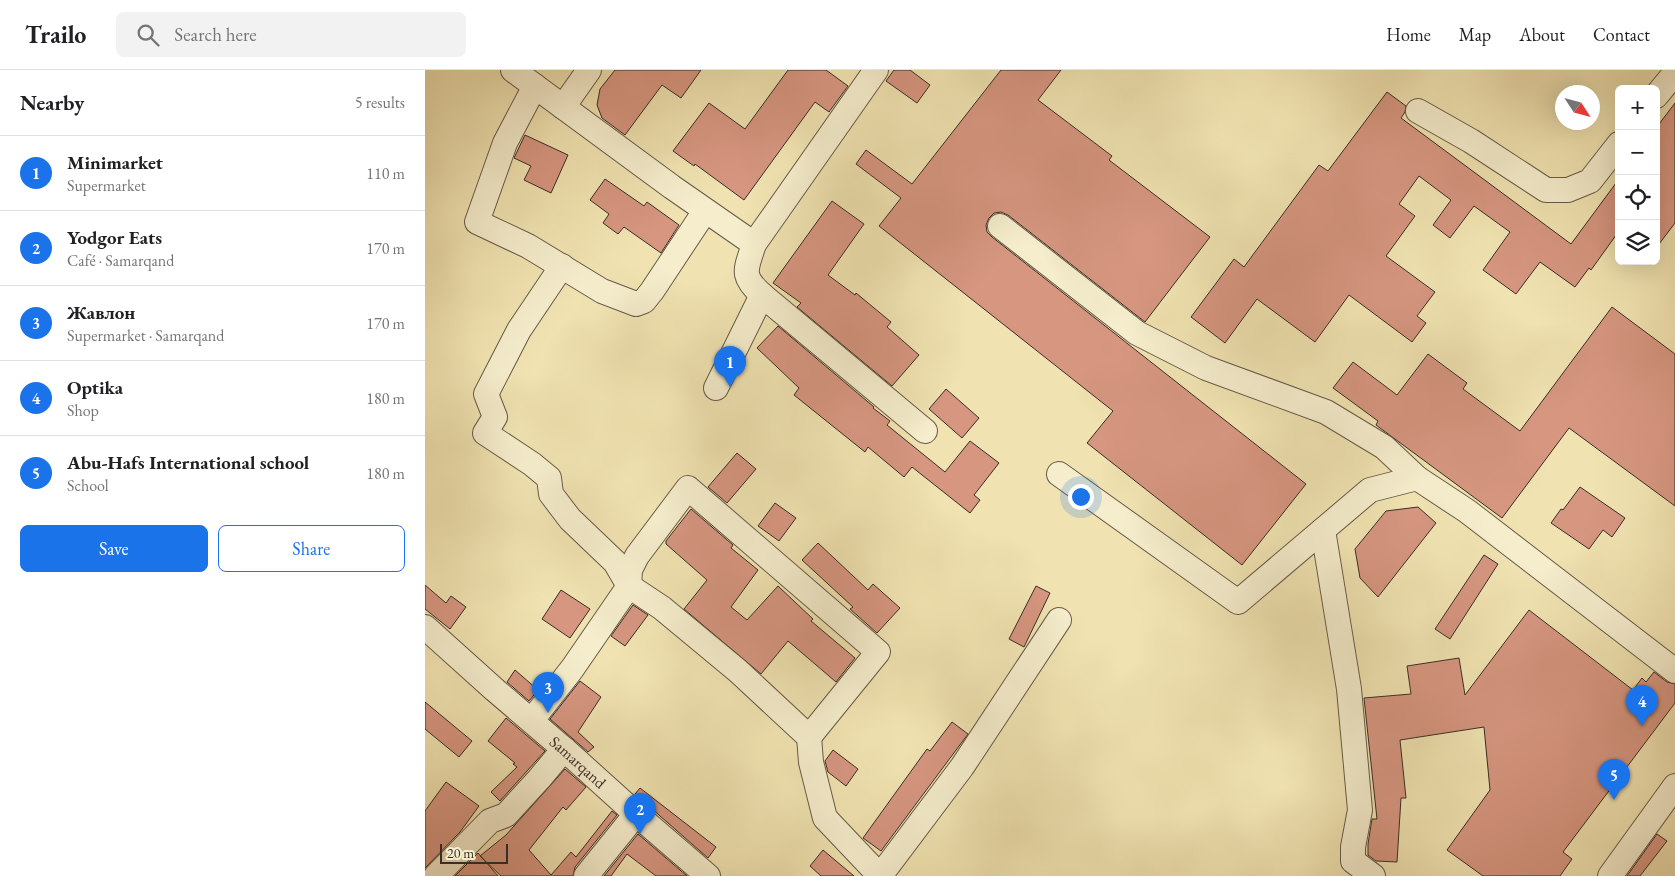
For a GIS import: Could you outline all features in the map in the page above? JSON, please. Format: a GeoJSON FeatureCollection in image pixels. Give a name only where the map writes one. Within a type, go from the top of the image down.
{"type":"FeatureCollection","features":[{"type":"Feature","properties":{"kind":"street"},"geometry":{"type":"LineString","coordinates":[[513,70],[705,211],[754,244]]}},
{"type":"Feature","properties":{"kind":"street"},"geometry":{"type":"LineString","coordinates":[[563,106],[589,70]]}},
{"type":"Feature","properties":{"kind":"street"},"geometry":{"type":"LineString","coordinates":[[876,70],[754,244],[747,265],[746,276],[762,295],[925,431]]}},
{"type":"Feature","properties":{"kind":"street"},"geometry":{"type":"LineString","coordinates":[[1660,91],[1675,73]]}},
{"type":"Feature","properties":{"kind":"street"},"geometry":{"type":"LineString","coordinates":[[535,86],[505,143],[477,222],[528,246],[602,291],[636,304],[644,301],[705,211]]}},
{"type":"Feature","properties":{"kind":"street"},"geometry":{"type":"LineString","coordinates":[[1418,111],[1471,141],[1546,190],[1568,190],[1590,181],[1615,149]]}},
{"type":"Feature","properties":{"kind":"street"},"geometry":{"type":"LineString","coordinates":[[1000,226],[1137,333],[1206,368],[1326,412],[1384,447],[1417,478],[1467,511],[1675,671]]}},
{"type":"Feature","properties":{"kind":"street"},"geometry":{"type":"LineString","coordinates":[[561,266],[519,330],[486,394],[495,417],[485,433],[532,464],[549,478],[551,494],[570,519],[615,562],[629,586],[662,608],[738,671],[809,737],[811,762],[825,818],[880,876],[961,766],[1059,620]]}},
{"type":"Feature","properties":{"kind":"street"},"geometry":{"type":"LineString","coordinates":[[716,388],[762,295]]}},
{"type":"Feature","properties":{"kind":"street"},"geometry":{"type":"LineString","coordinates":[[1059,474],[1238,602],[1370,490],[1417,478]]}},
{"type":"Feature","properties":{"kind":"street"},"geometry":{"type":"LineString","coordinates":[[531,720],[573,669],[629,586],[630,570],[637,556],[688,488],[878,652],[809,737]]}},
{"type":"Feature","properties":{"kind":"street"},"geometry":{"type":"LineString","coordinates":[[1323,530],[1349,689],[1360,810],[1353,847],[1353,861],[1373,876]]}},
{"type":"Feature","properties":{"kind":"street","name":"Samarqand"},"geometry":{"type":"LineString","coordinates":[[425,627],[708,876]]}},
{"type":"Feature","properties":{"kind":"street"},"geometry":{"type":"LineString","coordinates":[[436,876],[490,821],[506,815],[565,749]]}},
{"type":"Feature","properties":{"kind":"street"},"geometry":{"type":"LineString","coordinates":[[1610,876],[1675,786]]}},
{"type":"Feature","properties":{"kind":"street"},"geometry":{"type":"LineString","coordinates":[[586,876],[636,814]]}},
{"type":"Feature","properties":{"kind":"building"},"geometry":{"type":"Polygon","coordinates":[[[615,70],[701,70],[681,98],[662,85],[625,135],[602,118],[597,105],[600,89],[615,70]]]}},
{"type":"Feature","properties":{"kind":"building"},"geometry":{"type":"Polygon","coordinates":[[[788,70],[826,70],[848,86],[829,112],[815,102],[744,200],[695,164],[694,166],[673,151],[709,103],[745,129],[788,70]]]}},
{"type":"Feature","properties":{"kind":"building"},"geometry":{"type":"Polygon","coordinates":[[[894,70],[910,70],[930,85],[917,103],[886,81],[894,70]]]}},
{"type":"Feature","properties":{"kind":"building"},"geometry":{"type":"Polygon","coordinates":[[[1001,70],[1061,70],[1038,100],[1112,156],[1109,160],[1210,237],[1145,322],[1008,215],[1001,212],[994,213],[986,225],[987,232],[992,237],[1306,484],[1242,565],[1087,443],[1113,411],[879,226],[901,198],[856,164],[866,150],[912,184],[1001,70]]]}},
{"type":"Feature","properties":{"kind":"building"},"geometry":{"type":"Polygon","coordinates":[[[1387,92],[1406,106],[1401,118],[1571,244],[1615,184],[1615,237],[1591,270],[1589,268],[1575,287],[1540,262],[1516,294],[1483,270],[1510,232],[1474,206],[1450,238],[1433,225],[1451,200],[1419,176],[1399,204],[1415,216],[1386,256],[1435,292],[1417,316],[1426,323],[1412,342],[1349,295],[1315,342],[1257,299],[1225,343],[1191,317],[1234,259],[1244,267],[1319,165],[1328,171],[1387,92]]]}},
{"type":"Feature","properties":{"kind":"building"},"geometry":{"type":"Polygon","coordinates":[[[1675,103],[1675,223],[1660,243],[1660,130],[1660,123],[1675,103]]]}},
{"type":"Feature","properties":{"kind":"building"},"geometry":{"type":"Polygon","coordinates":[[[525,135],[568,155],[551,193],[524,180],[531,166],[514,158],[525,135]]]}},
{"type":"Feature","properties":{"kind":"building"},"geometry":{"type":"Polygon","coordinates":[[[605,179],[644,206],[647,202],[679,225],[661,253],[624,227],[618,234],[603,223],[609,214],[590,200],[605,179]]]}},
{"type":"Feature","properties":{"kind":"building"},"geometry":{"type":"Polygon","coordinates":[[[832,201],[864,224],[828,275],[855,295],[856,293],[891,322],[887,327],[919,355],[892,386],[797,307],[801,303],[773,283],[832,201]]]}},
{"type":"Feature","properties":{"kind":"building"},"geometry":{"type":"Polygon","coordinates":[[[1612,307],[1675,354],[1675,506],[1569,428],[1502,518],[1376,425],[1378,421],[1333,388],[1353,362],[1397,395],[1428,354],[1467,383],[1463,389],[1520,431],[1612,307]]]}},
{"type":"Feature","properties":{"kind":"building"},"geometry":{"type":"Polygon","coordinates":[[[778,326],[890,421],[887,425],[945,472],[970,441],[999,463],[974,495],[980,500],[970,513],[912,467],[904,477],[868,447],[865,452],[794,395],[799,388],[757,348],[778,326]]]}},
{"type":"Feature","properties":{"kind":"building"},"geometry":{"type":"Polygon","coordinates":[[[946,389],[979,418],[962,438],[929,409],[946,389]]]}},
{"type":"Feature","properties":{"kind":"building"},"geometry":{"type":"Polygon","coordinates":[[[737,453],[756,469],[727,503],[708,487],[737,453]]]}},
{"type":"Feature","properties":{"kind":"building"},"geometry":{"type":"Polygon","coordinates":[[[1580,487],[1625,518],[1612,537],[1603,530],[1589,549],[1551,523],[1580,487]]]}},
{"type":"Feature","properties":{"kind":"building"},"geometry":{"type":"Polygon","coordinates":[[[775,503],[796,518],[779,541],[758,526],[775,503]]]}},
{"type":"Feature","properties":{"kind":"building"},"geometry":{"type":"Polygon","coordinates":[[[1418,507],[1436,523],[1378,597],[1360,578],[1355,549],[1386,511],[1418,507]]]}},
{"type":"Feature","properties":{"kind":"building"},"geometry":{"type":"Polygon","coordinates":[[[691,509],[733,545],[731,548],[758,570],[731,607],[747,620],[778,586],[813,619],[811,621],[855,658],[836,682],[788,641],[761,674],[684,609],[707,580],[666,544],[666,541],[691,509]]]}},
{"type":"Feature","properties":{"kind":"building"},"geometry":{"type":"Polygon","coordinates":[[[818,543],[868,590],[873,584],[900,608],[877,633],[850,609],[853,607],[802,560],[818,543]]]}},
{"type":"Feature","properties":{"kind":"building"},"geometry":{"type":"Polygon","coordinates":[[[1484,555],[1498,564],[1450,639],[1435,629],[1484,555]]]}},
{"type":"Feature","properties":{"kind":"building"},"geometry":{"type":"Polygon","coordinates":[[[425,585],[446,603],[451,596],[466,607],[450,629],[425,609],[425,585]]]}},
{"type":"Feature","properties":{"kind":"building"},"geometry":{"type":"Polygon","coordinates":[[[1036,586],[1050,593],[1024,647],[1009,639],[1036,586]]]}},
{"type":"Feature","properties":{"kind":"building"},"geometry":{"type":"Polygon","coordinates":[[[561,590],[590,609],[570,638],[542,619],[561,590]]]}},
{"type":"Feature","properties":{"kind":"building"},"geometry":{"type":"Polygon","coordinates":[[[633,605],[648,615],[625,646],[611,636],[633,605]]]}},
{"type":"Feature","properties":{"kind":"building"},"geometry":{"type":"Polygon","coordinates":[[[1529,610],[1633,690],[1642,678],[1646,682],[1654,672],[1667,682],[1675,684],[1675,703],[1563,852],[1572,859],[1560,876],[1483,876],[1447,850],[1490,790],[1484,727],[1400,740],[1406,798],[1401,798],[1397,862],[1376,861],[1368,855],[1372,819],[1377,819],[1364,698],[1411,694],[1407,666],[1459,658],[1465,695],[1529,610]]]}},
{"type":"Feature","properties":{"kind":"building"},"geometry":{"type":"Polygon","coordinates":[[[515,670],[538,690],[529,701],[507,682],[515,670]]]}},
{"type":"Feature","properties":{"kind":"building"},"geometry":{"type":"Polygon","coordinates":[[[580,681],[601,697],[578,732],[594,747],[588,752],[550,719],[580,681]]]}},
{"type":"Feature","properties":{"kind":"building"},"geometry":{"type":"Polygon","coordinates":[[[425,702],[472,741],[459,757],[425,729],[425,702]]]}},
{"type":"Feature","properties":{"kind":"building"},"geometry":{"type":"Polygon","coordinates":[[[506,718],[545,751],[500,801],[491,792],[517,767],[513,764],[515,763],[488,741],[506,718]]]}},
{"type":"Feature","properties":{"kind":"building"},"geometry":{"type":"Polygon","coordinates":[[[952,722],[968,734],[881,851],[863,838],[927,749],[930,751],[952,722]]]}},
{"type":"Feature","properties":{"kind":"building"},"geometry":{"type":"Polygon","coordinates":[[[833,750],[858,769],[846,786],[828,772],[825,761],[833,750]]]}},
{"type":"Feature","properties":{"kind":"building"},"geometry":{"type":"Polygon","coordinates":[[[565,769],[586,787],[566,810],[563,807],[529,850],[551,875],[571,852],[576,857],[612,811],[617,815],[575,867],[573,876],[501,876],[480,856],[506,835],[565,769]]]}},
{"type":"Feature","properties":{"kind":"building"},"geometry":{"type":"Polygon","coordinates":[[[446,782],[479,806],[460,832],[425,868],[425,811],[446,782]]]}},
{"type":"Feature","properties":{"kind":"building"},"geometry":{"type":"Polygon","coordinates":[[[640,788],[716,847],[708,858],[635,794],[640,788]]]}},
{"type":"Feature","properties":{"kind":"building"},"geometry":{"type":"Polygon","coordinates":[[[638,834],[687,876],[656,876],[627,854],[611,876],[604,876],[638,834]]]}},
{"type":"Feature","properties":{"kind":"building"},"geometry":{"type":"Polygon","coordinates":[[[1657,834],[1667,841],[1640,876],[1627,876],[1657,834]]]}},
{"type":"Feature","properties":{"kind":"building"},"geometry":{"type":"Polygon","coordinates":[[[823,850],[854,876],[821,876],[810,866],[823,850]]]}},
{"type":"Feature","properties":{"kind":"building"},"geometry":{"type":"Polygon","coordinates":[[[478,853],[498,876],[455,876],[478,853]]]}},
{"type":"Feature","properties":{"kind":"place","name":"Minimarket"},"geometry":{"type":"Point","coordinates":[730,387]}},
{"type":"Feature","properties":{"kind":"place","name":"Жавлон"},"geometry":{"type":"Point","coordinates":[548,713]}},
{"type":"Feature","properties":{"kind":"place","name":"Optika"},"geometry":{"type":"Point","coordinates":[1642,726]}},
{"type":"Feature","properties":{"kind":"place","name":"Abu-Hafs International school"},"geometry":{"type":"Point","coordinates":[1614,800]}},
{"type":"Feature","properties":{"kind":"place","name":"Yodgor Eats"},"geometry":{"type":"Point","coordinates":[640,834]}}]}
